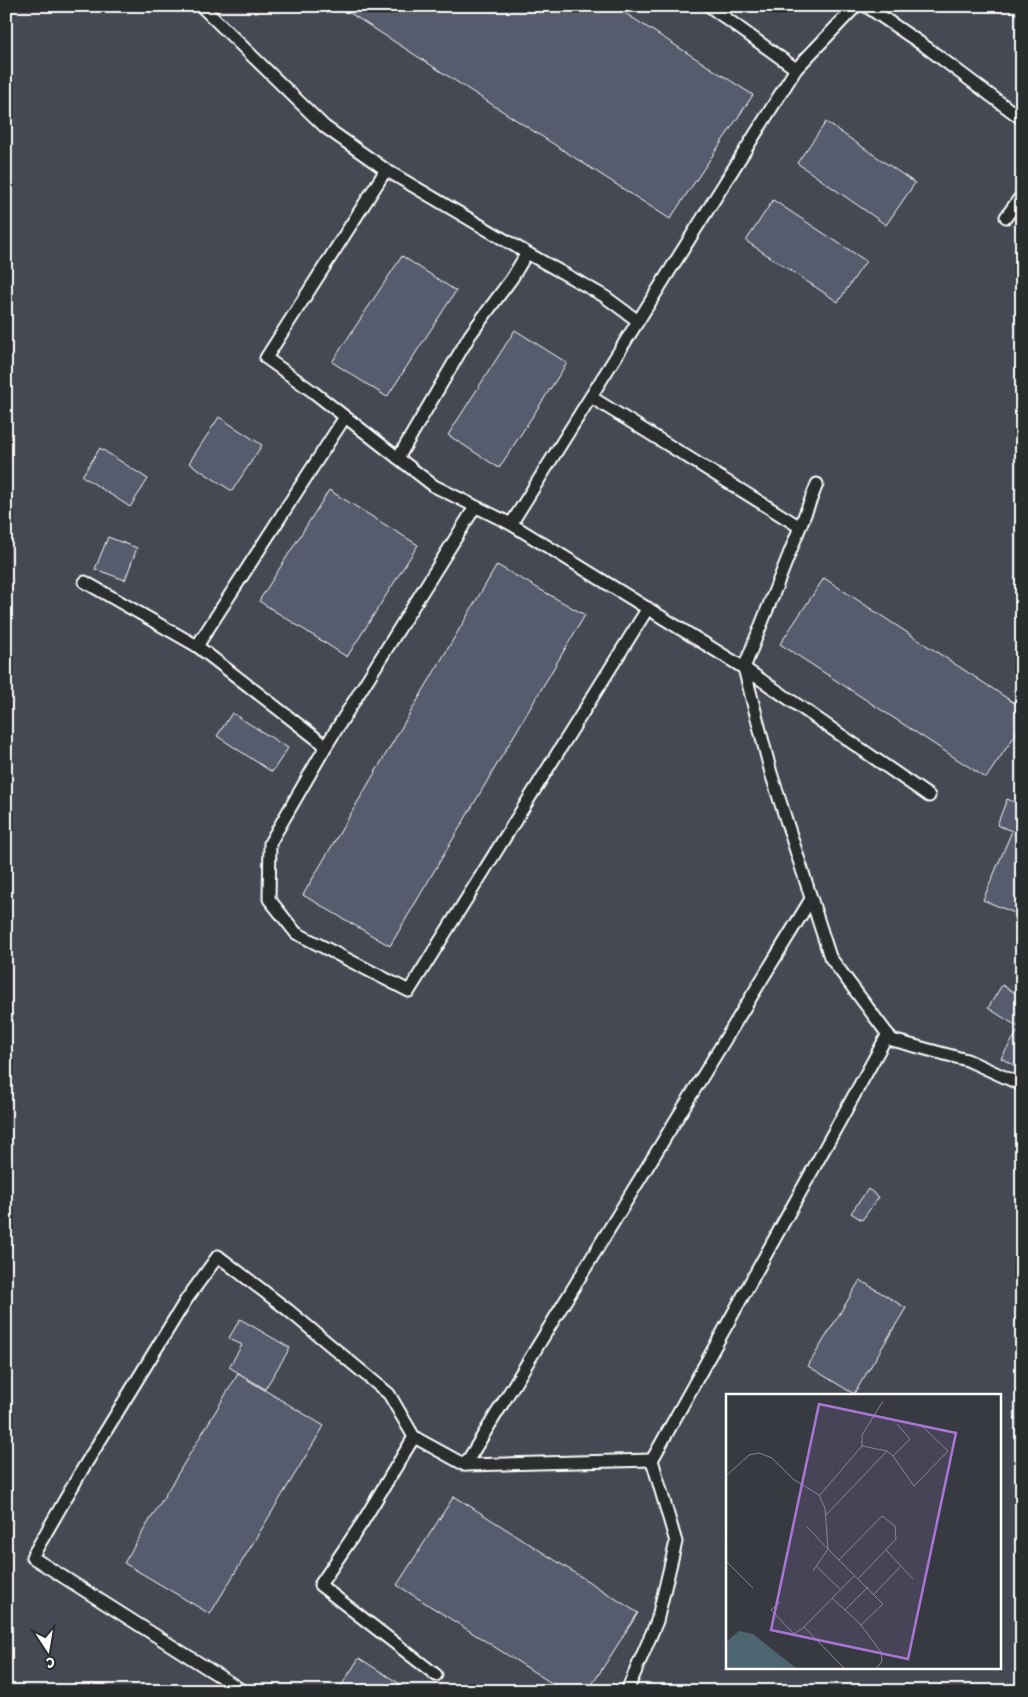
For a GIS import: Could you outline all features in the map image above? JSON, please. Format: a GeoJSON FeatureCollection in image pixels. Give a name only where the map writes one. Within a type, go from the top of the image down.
{"type":"FeatureCollection","features":[{"type":"Feature","properties":{"kind":"lane"},"geometry":{"type":"LineString","coordinates":[[201,6],[325,127],[386,170],[604,296],[638,321]]}},
{"type":"Feature","properties":{"kind":"lane"},"geometry":{"type":"LineString","coordinates":[[710,6],[796,69]]}},
{"type":"Feature","properties":{"kind":"lane"},"geometry":{"type":"LineString","coordinates":[[511,524],[796,69],[856,6]]}},
{"type":"Feature","properties":{"kind":"lane"},"geometry":{"type":"LineString","coordinates":[[866,6],[926,47],[1022,119]]}},
{"type":"Feature","properties":{"kind":"lane"},"geometry":{"type":"LineString","coordinates":[[386,170],[266,358],[434,486],[511,524],[744,668],[929,796]]}},
{"type":"Feature","properties":{"kind":"lane"},"geometry":{"type":"LineString","coordinates":[[1006,217],[1022,195]]}},
{"type":"Feature","properties":{"kind":"lane"},"geometry":{"type":"LineString","coordinates":[[398,458],[470,335],[512,278],[527,253]]}},
{"type":"Feature","properties":{"kind":"lane"},"geometry":{"type":"LineString","coordinates":[[591,397],[800,527]]}},
{"type":"Feature","properties":{"kind":"lane"},"geometry":{"type":"LineString","coordinates":[[197,646],[345,417]]}},
{"type":"Feature","properties":{"kind":"lane"},"geometry":{"type":"LineString","coordinates":[[817,484],[744,668],[771,773],[830,957],[892,1040],[967,1060],[1022,1085]]}},
{"type":"Feature","properties":{"kind":"lane"},"geometry":{"type":"LineString","coordinates":[[475,507],[326,746],[270,842],[269,900],[296,933],[409,991],[648,608]]}},
{"type":"Feature","properties":{"kind":"lane"},"geometry":{"type":"LineString","coordinates":[[85,582],[197,646],[326,746]]}},
{"type":"Feature","properties":{"kind":"lane"},"geometry":{"type":"LineString","coordinates":[[465,1465],[811,899]]}},
{"type":"Feature","properties":{"kind":"lane"},"geometry":{"type":"LineString","coordinates":[[627,1691],[657,1621],[676,1542],[652,1460],[888,1034]]}},
{"type":"Feature","properties":{"kind":"lane"},"geometry":{"type":"LineString","coordinates":[[243,1691],[32,1557],[82,1470],[175,1317],[218,1256],[288,1310],[389,1394],[414,1437],[465,1465],[652,1460]]}},
{"type":"Feature","properties":{"kind":"lane"},"geometry":{"type":"LineString","coordinates":[[414,1437],[362,1523],[320,1585],[436,1675]]}},
{"type":"Feature","properties":{"kind":"shaded area"},"geometry":{"type":"Polygon","coordinates":[[[6,6],[1022,6],[1022,1691],[6,1691],[6,6]]]}},
{"type":"Feature","properties":{"kind":"building"},"geometry":{"type":"Polygon","coordinates":[[[339,6],[614,6],[753,95],[670,219],[339,6]]]}},
{"type":"Feature","properties":{"kind":"building"},"geometry":{"type":"Polygon","coordinates":[[[826,122],[915,183],[886,225],[797,163],[826,122]]]}},
{"type":"Feature","properties":{"kind":"building"},"geometry":{"type":"Polygon","coordinates":[[[773,200],[866,261],[838,302],[746,241],[773,200]]]}},
{"type":"Feature","properties":{"kind":"building"},"geometry":{"type":"Polygon","coordinates":[[[402,256],[456,291],[387,397],[332,362],[402,256]]]}},
{"type":"Feature","properties":{"kind":"building"},"geometry":{"type":"Polygon","coordinates":[[[515,330],[567,363],[499,468],[448,435],[515,330]]]}},
{"type":"Feature","properties":{"kind":"building"},"geometry":{"type":"Polygon","coordinates":[[[219,417],[262,445],[232,491],[189,463],[219,417]]]}},
{"type":"Feature","properties":{"kind":"building"},"geometry":{"type":"Polygon","coordinates":[[[100,448],[148,479],[130,507],[82,476],[100,448]]]}},
{"type":"Feature","properties":{"kind":"building"},"geometry":{"type":"Polygon","coordinates":[[[329,490],[418,545],[347,657],[259,601],[329,490]]]}},
{"type":"Feature","properties":{"kind":"building"},"geometry":{"type":"Polygon","coordinates":[[[108,537],[137,548],[125,580],[95,569],[108,537]]]}},
{"type":"Feature","properties":{"kind":"building"},"geometry":{"type":"Polygon","coordinates":[[[497,565],[585,615],[390,946],[303,895],[497,565]]]}},
{"type":"Feature","properties":{"kind":"building"},"geometry":{"type":"Polygon","coordinates":[[[824,578],[1022,708],[1022,725],[986,778],[780,644],[824,578]]]}},
{"type":"Feature","properties":{"kind":"building"},"geometry":{"type":"Polygon","coordinates":[[[232,713],[288,748],[272,772],[217,736],[232,713]]]}},
{"type":"Feature","properties":{"kind":"building"},"geometry":{"type":"Polygon","coordinates":[[[1007,799],[1022,805],[1022,916],[983,900],[1012,831],[997,825],[1007,799]]]}},
{"type":"Feature","properties":{"kind":"building"},"geometry":{"type":"Polygon","coordinates":[[[1002,985],[1022,997],[1022,1070],[1001,1058],[1020,1028],[988,1008],[1002,985]]]}},
{"type":"Feature","properties":{"kind":"building"},"geometry":{"type":"Polygon","coordinates":[[[868,1189],[879,1197],[862,1220],[851,1213],[868,1189]]]}},
{"type":"Feature","properties":{"kind":"building"},"geometry":{"type":"Polygon","coordinates":[[[860,1280],[906,1308],[854,1394],[808,1366],[860,1280]]]}},
{"type":"Feature","properties":{"kind":"building"},"geometry":{"type":"Polygon","coordinates":[[[240,1319],[290,1348],[265,1389],[229,1367],[242,1345],[229,1338],[240,1319]]]}},
{"type":"Feature","properties":{"kind":"building"},"geometry":{"type":"Polygon","coordinates":[[[238,1374],[324,1426],[210,1614],[124,1563],[238,1374]]]}},
{"type":"Feature","properties":{"kind":"building"},"geometry":{"type":"Polygon","coordinates":[[[454,1496],[638,1613],[588,1691],[564,1691],[397,1585],[454,1496]]]}},
{"type":"Feature","properties":{"kind":"building"},"geometry":{"type":"Polygon","coordinates":[[[359,1658],[411,1691],[338,1691],[359,1658]]]}}]}
